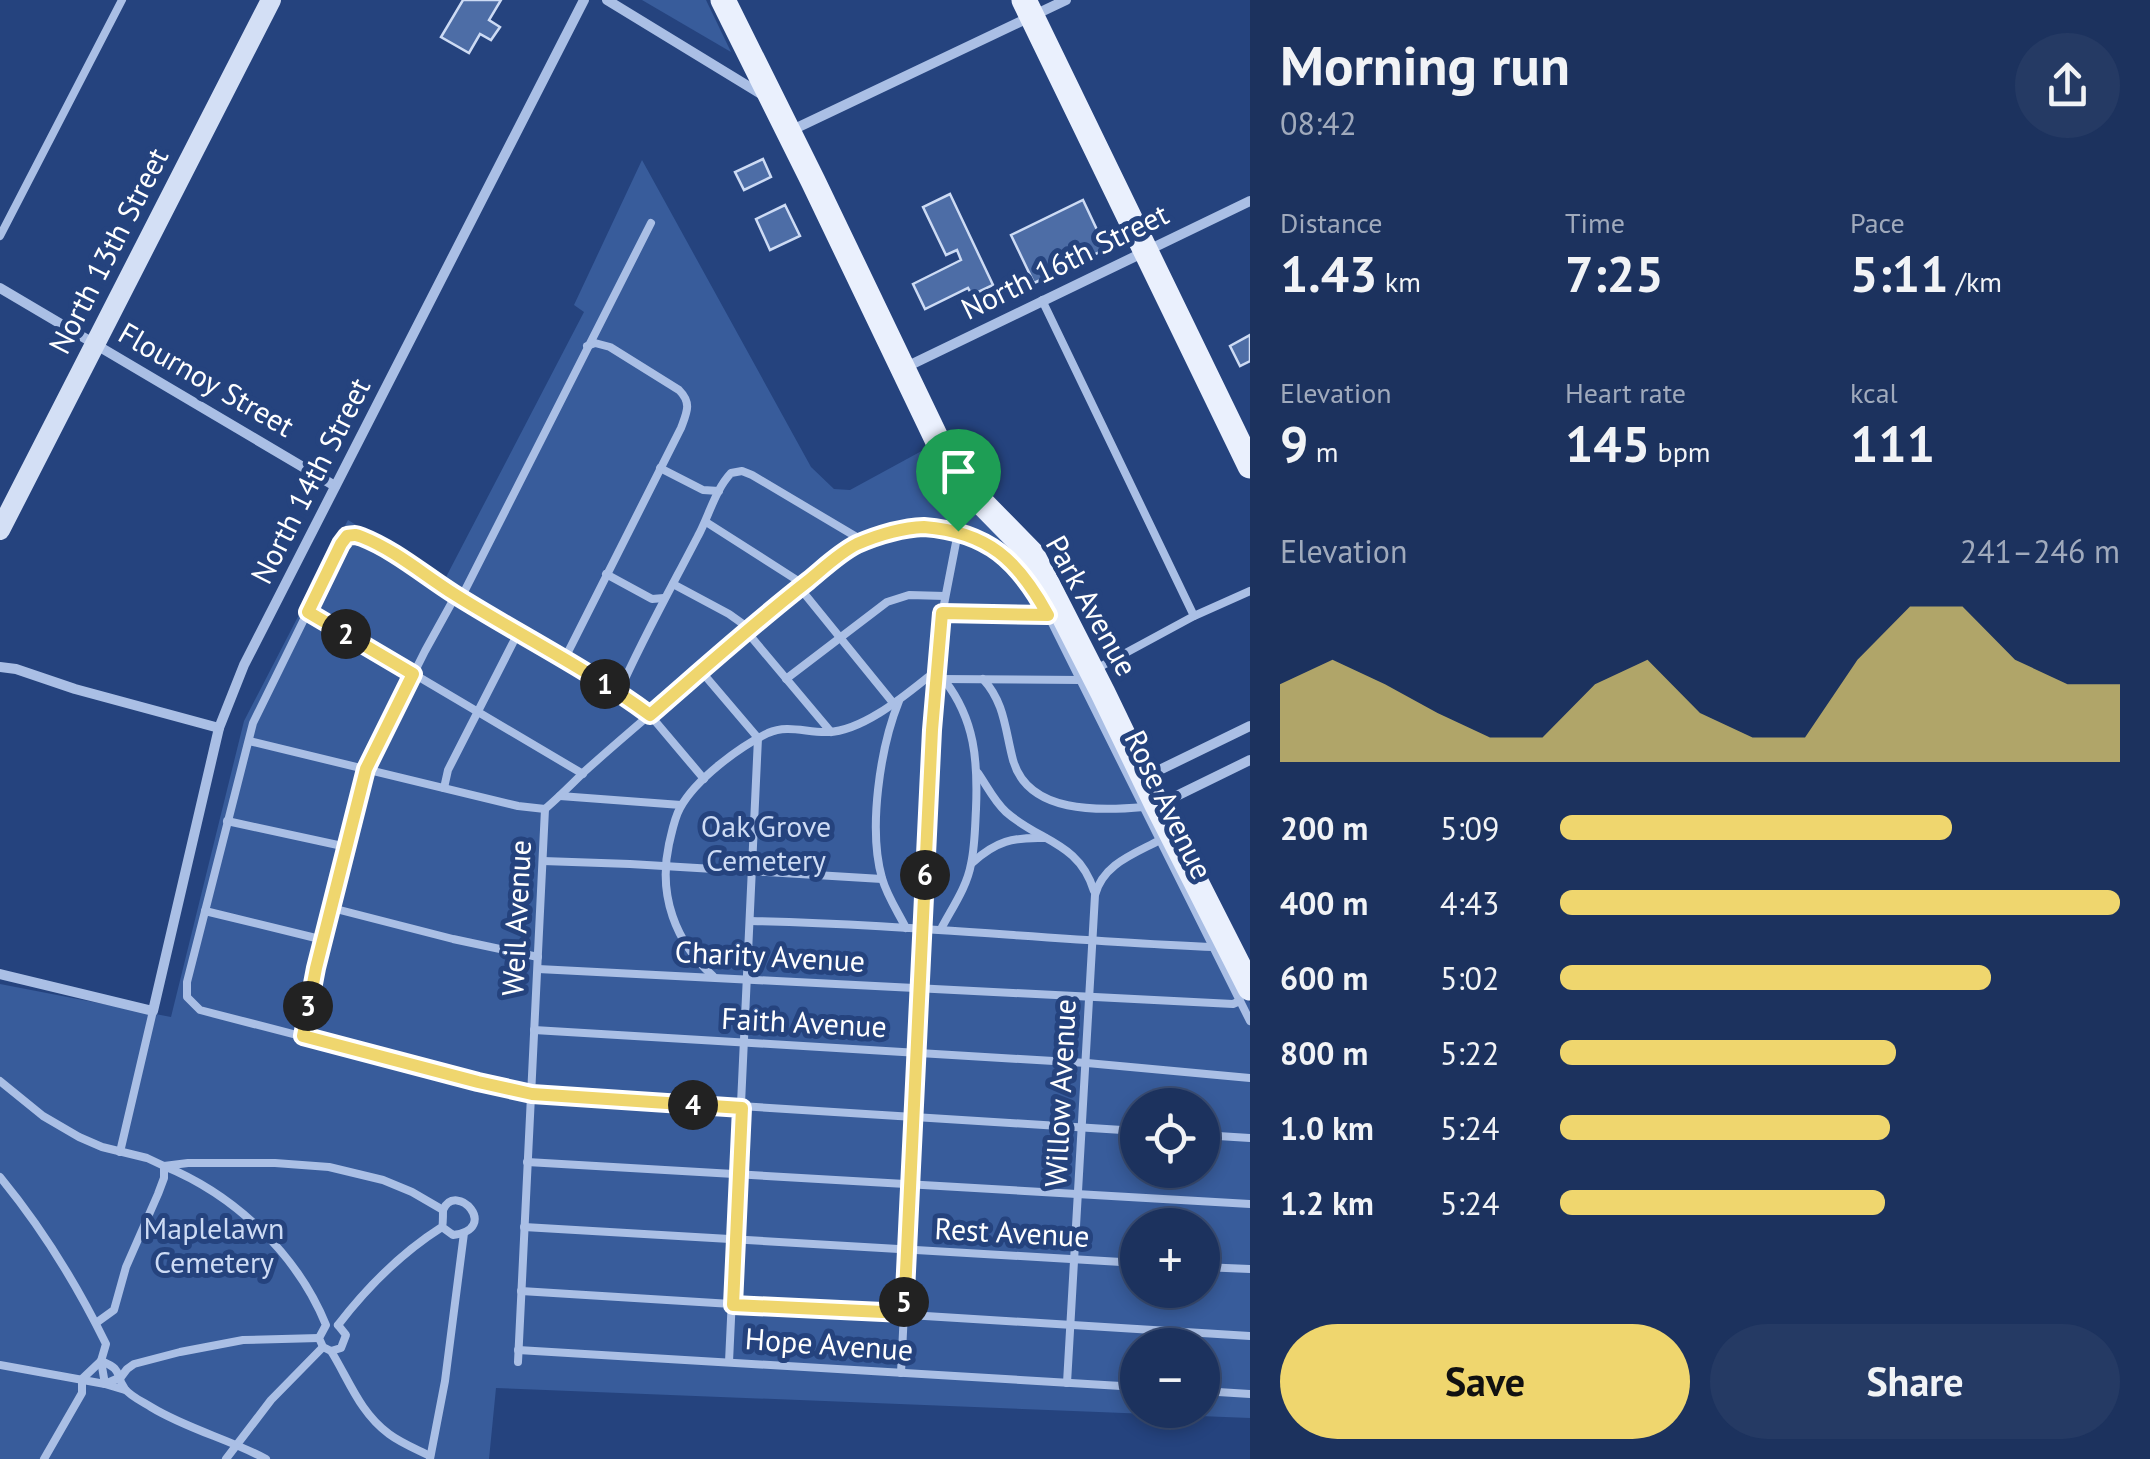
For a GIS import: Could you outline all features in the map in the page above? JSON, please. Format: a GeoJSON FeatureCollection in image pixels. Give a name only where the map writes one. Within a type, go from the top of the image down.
{"type":"FeatureCollection","features":[{"type":"Feature","properties":{"kind":"main road","name":"North 13th Street"},"geometry":{"type":"LineString","coordinates":[[0,530],[272,0]]}},
{"type":"Feature","properties":{"kind":"main road","name":"Park Avenue"},"geometry":{"type":"LineString","coordinates":[[722,0],[942,450],[968,485],[1032,554],[1087,676],[1144,778],[1150,806],[1245,994]]}},
{"type":"Feature","properties":{"kind":"main road"},"geometry":{"type":"LineString","coordinates":[[1028,9],[1250,466]]}},
{"type":"Feature","properties":{"kind":"street","name":"North 14th Street"},"geometry":{"type":"LineString","coordinates":[[153,1011],[220,728],[244,666],[584,0]]}},
{"type":"Feature","properties":{"kind":"street"},"geometry":{"type":"LineString","coordinates":[[607,0],[771,100]]}},
{"type":"Feature","properties":{"kind":"street"},"geometry":{"type":"LineString","coordinates":[[788,132],[1028,9],[1066,0]]}},
{"type":"Feature","properties":{"kind":"street","name":"North 16th Street"},"geometry":{"type":"LineString","coordinates":[[903,369],[1250,201]]}},
{"type":"Feature","properties":{"kind":"street","name":"Flournoy Street"},"geometry":{"type":"LineString","coordinates":[[0,288],[335,486]]}},
{"type":"Feature","properties":{"kind":"street"},"geometry":{"type":"LineString","coordinates":[[0,668],[16,669],[220,728]]}},
{"type":"Feature","properties":{"kind":"street"},"geometry":{"type":"LineString","coordinates":[[1144,778],[1250,726]]}},
{"type":"Feature","properties":{"kind":"street"},"geometry":{"type":"LineString","coordinates":[[1150,806],[1250,760]]}},
{"type":"Feature","properties":{"kind":"street"},"geometry":{"type":"LineString","coordinates":[[0,974],[153,1011]]}},
{"type":"Feature","properties":{"kind":"lane"},"geometry":{"type":"LineString","coordinates":[[0,236],[122,0]]}},
{"type":"Feature","properties":{"kind":"lane"},"geometry":{"type":"LineString","coordinates":[[303,1036],[366,769],[651,224]]}},
{"type":"Feature","properties":{"kind":"lane"},"geometry":{"type":"LineString","coordinates":[[1042,300],[1194,616]]}},
{"type":"Feature","properties":{"kind":"lane"},"geometry":{"type":"LineString","coordinates":[[565,658],[687,412],[686,397],[679,390],[610,346],[587,346]]}},
{"type":"Feature","properties":{"kind":"lane"},"geometry":{"type":"LineString","coordinates":[[660,468],[703,490],[719,491]]}},
{"type":"Feature","properties":{"kind":"lane"},"geometry":{"type":"LineString","coordinates":[[619,692],[719,491],[735,471],[752,474],[864,542]]}},
{"type":"Feature","properties":{"kind":"lane"},"geometry":{"type":"LineString","coordinates":[[901,1373],[937,678],[942,613],[968,485]]}},
{"type":"Feature","properties":{"kind":"lane"},"geometry":{"type":"LineString","coordinates":[[706,522],[792,575],[897,702]]}},
{"type":"Feature","properties":{"kind":"lane","name":"Weil Avenue"},"geometry":{"type":"LineString","coordinates":[[518,1362],[546,809],[748,630],[844,553],[904,528],[958,531]]}},
{"type":"Feature","properties":{"kind":"lane","name":"Rose Avenue"},"geometry":{"type":"LineString","coordinates":[[958,531],[986,542],[1016,568],[1087,676],[1213,947],[1245,994],[1250,1021]]}},
{"type":"Feature","properties":{"kind":"lane"},"geometry":{"type":"LineString","coordinates":[[704,779],[650,715],[619,692],[378,545],[357,535],[347,536],[253,723],[187,997],[200,1010],[532,1094],[1120,1130]]}},
{"type":"Feature","properties":{"kind":"lane"},"geometry":{"type":"LineString","coordinates":[[606,574],[652,599],[664,598]]}},
{"type":"Feature","properties":{"kind":"lane"},"geometry":{"type":"LineString","coordinates":[[673,584],[729,614],[748,630],[831,732]]}},
{"type":"Feature","properties":{"kind":"lane"},"geometry":{"type":"LineString","coordinates":[[713,976],[680,938],[666,892],[665,866],[682,805],[704,779],[758,738],[781,728],[831,732],[845,729],[897,702],[928,677],[1087,676],[1194,616],[1250,591]]}},
{"type":"Feature","properties":{"kind":"lane"},"geometry":{"type":"LineString","coordinates":[[786,679],[893,600],[910,595],[945,596]]}},
{"type":"Feature","properties":{"kind":"lane"},"geometry":{"type":"LineString","coordinates":[[308,612],[583,774]]}},
{"type":"Feature","properties":{"kind":"lane"},"geometry":{"type":"LineString","coordinates":[[942,613],[1048,615]]}},
{"type":"Feature","properties":{"kind":"lane"},"geometry":{"type":"LineString","coordinates":[[444,788],[448,770],[519,632]]}},
{"type":"Feature","properties":{"kind":"lane"},"geometry":{"type":"LineString","coordinates":[[701,671],[758,738],[729,1362]]}},
{"type":"Feature","properties":{"kind":"lane"},"geometry":{"type":"LineString","coordinates":[[937,678],[964,710],[978,774],[972,863],[941,928]]}},
{"type":"Feature","properties":{"kind":"lane"},"geometry":{"type":"LineString","coordinates":[[983,679],[1000,703],[1016,770],[1034,789],[1069,807],[1150,806]]}},
{"type":"Feature","properties":{"kind":"lane"},"geometry":{"type":"LineString","coordinates":[[897,702],[880,786],[877,842],[882,879],[906,928]]}},
{"type":"Feature","properties":{"kind":"lane"},"geometry":{"type":"LineString","coordinates":[[249,740],[518,806],[546,809]]}},
{"type":"Feature","properties":{"kind":"lane"},"geometry":{"type":"LineString","coordinates":[[978,774],[1007,813],[1076,856],[1088,873],[1095,895]]}},
{"type":"Feature","properties":{"kind":"lane"},"geometry":{"type":"LineString","coordinates":[[560,796],[682,805]]}},
{"type":"Feature","properties":{"kind":"lane"},"geometry":{"type":"LineString","coordinates":[[227,821],[346,847]]}},
{"type":"Feature","properties":{"kind":"lane"},"geometry":{"type":"LineString","coordinates":[[972,863],[1000,843],[1048,838]]}},
{"type":"Feature","properties":{"kind":"lane"},"geometry":{"type":"LineString","coordinates":[[1095,895],[1102,876],[1115,864],[1160,840]]}},
{"type":"Feature","properties":{"kind":"lane"},"geometry":{"type":"LineString","coordinates":[[543,861],[882,879]]}},
{"type":"Feature","properties":{"kind":"lane","name":"Willow Avenue"},"geometry":{"type":"LineString","coordinates":[[1067,1382],[1095,895]]}},
{"type":"Feature","properties":{"kind":"lane"},"geometry":{"type":"LineString","coordinates":[[332,908],[538,957]]}},
{"type":"Feature","properties":{"kind":"lane"},"geometry":{"type":"LineString","coordinates":[[205,910],[324,940]]}},
{"type":"Feature","properties":{"kind":"lane"},"geometry":{"type":"LineString","coordinates":[[750,921],[941,928],[1213,947]]}},
{"type":"Feature","properties":{"kind":"lane","name":"Charity Avenue"},"geometry":{"type":"LineString","coordinates":[[538,968],[1233,1004],[1245,994]]}},
{"type":"Feature","properties":{"kind":"lane"},"geometry":{"type":"LineString","coordinates":[[120,1152],[153,1011]]}},
{"type":"Feature","properties":{"kind":"lane","name":"Faith Avenue"},"geometry":{"type":"LineString","coordinates":[[534,1030],[1086,1063],[1250,1078]]}},
{"type":"Feature","properties":{"kind":"lane"},"geometry":{"type":"LineString","coordinates":[[1,1083],[67,1130],[90,1142],[184,1174],[244,1214],[299,1275],[318,1305],[326,1325],[324,1345],[369,1416],[391,1436],[430,1458],[445,1381],[464,1234],[473,1225],[472,1208],[457,1200],[449,1203],[443,1210],[442,1226]]}},
{"type":"Feature","properties":{"kind":"lane"},"geometry":{"type":"LineString","coordinates":[[1220,1136],[1250,1138]]}},
{"type":"Feature","properties":{"kind":"lane"},"geometry":{"type":"LineString","coordinates":[[527,1162],[1250,1204]]}},
{"type":"Feature","properties":{"kind":"lane"},"geometry":{"type":"LineString","coordinates":[[164,1166],[275,1163],[329,1167],[384,1180],[443,1210]]}},
{"type":"Feature","properties":{"kind":"lane"},"geometry":{"type":"LineString","coordinates":[[96,1324],[114,1310],[126,1268],[164,1178],[164,1166]]}},
{"type":"Feature","properties":{"kind":"lane"},"geometry":{"type":"LineString","coordinates":[[0,1177],[54,1252],[96,1324],[106,1344],[101,1361],[105,1384]]}},
{"type":"Feature","properties":{"kind":"lane"},"geometry":{"type":"LineString","coordinates":[[326,1325],[338,1324],[382,1274],[442,1226]]}},
{"type":"Feature","properties":{"kind":"lane"},"geometry":{"type":"LineString","coordinates":[[442,1226],[452,1235],[464,1234]]}},
{"type":"Feature","properties":{"kind":"lane","name":"Rest Avenue"},"geometry":{"type":"LineString","coordinates":[[524,1227],[1120,1262]]}},
{"type":"Feature","properties":{"kind":"lane"},"geometry":{"type":"LineString","coordinates":[[1220,1268],[1250,1269]]}},
{"type":"Feature","properties":{"kind":"lane"},"geometry":{"type":"LineString","coordinates":[[521,1291],[1250,1336]]}},
{"type":"Feature","properties":{"kind":"lane"},"geometry":{"type":"LineString","coordinates":[[105,1384],[180,1352],[243,1340],[341,1348],[346,1336],[338,1324]]}},
{"type":"Feature","properties":{"kind":"lane"},"geometry":{"type":"LineString","coordinates":[[226,1459],[271,1400],[324,1345]]}},
{"type":"Feature","properties":{"kind":"lane","name":"Hope Avenue"},"geometry":{"type":"LineString","coordinates":[[518,1350],[1120,1386]]}},
{"type":"Feature","properties":{"kind":"lane"},"geometry":{"type":"LineString","coordinates":[[101,1361],[124,1373]]}},
{"type":"Feature","properties":{"kind":"lane"},"geometry":{"type":"LineString","coordinates":[[44,1459],[82,1394],[82,1379],[101,1361]]}},
{"type":"Feature","properties":{"kind":"lane"},"geometry":{"type":"LineString","coordinates":[[0,1366],[125,1390],[180,1423],[266,1459]]}},
{"type":"Feature","properties":{"kind":"lane"},"geometry":{"type":"LineString","coordinates":[[124,1373],[125,1390]]}},
{"type":"Feature","properties":{"kind":"lane"},"geometry":{"type":"LineString","coordinates":[[1220,1392],[1250,1394]]}},
{"type":"Feature","properties":{"kind":"green space"},"geometry":{"type":"Polygon","coordinates":[[[642,0],[706,0],[731,52],[642,0]]]}},
{"type":"Feature","properties":{"kind":"green space","name":"Oak Grove Cemetery"},"geometry":{"type":"Polygon","coordinates":[[[642,160],[811,467],[834,489],[850,490],[929,447],[953,486],[1001,537],[1041,588],[1250,1003],[1250,1418],[1220,1417],[1220,1328],[1120,1328],[1120,1413],[496,1388],[489,1459],[0,1459],[0,984],[171,1017],[244,721],[348,520],[445,579],[584,312],[574,305],[642,160]]]}},
{"type":"Feature","properties":{"kind":"building"},"geometry":{"type":"Polygon","coordinates":[[[463,0],[501,0],[489,20],[500,27],[491,40],[480,34],[469,53],[441,37],[463,0]]]}},
{"type":"Feature","properties":{"kind":"building"},"geometry":{"type":"Polygon","coordinates":[[[763,159],[771,177],[744,190],[735,172],[763,159]]]}},
{"type":"Feature","properties":{"kind":"building"},"geometry":{"type":"Polygon","coordinates":[[[950,194],[993,285],[972,295],[968,288],[925,309],[913,284],[961,260],[957,250],[946,255],[923,207],[950,194]]]}},
{"type":"Feature","properties":{"kind":"building"},"geometry":{"type":"Polygon","coordinates":[[[1083,200],[1106,249],[1034,283],[1011,235],[1083,200]]]}},
{"type":"Feature","properties":{"kind":"building"},"geometry":{"type":"Polygon","coordinates":[[[785,205],[800,236],[770,250],[756,219],[785,205]]]}},
{"type":"Feature","properties":{"kind":"building"},"geometry":{"type":"Polygon","coordinates":[[[1250,335],[1250,361],[1240,366],[1230,346],[1250,335]]]}},
{"type":"Feature","properties":{"kind":"route"},"geometry":{"type":"LineString","coordinates":[[904,528],[958,531],[986,542],[1016,568],[1048,615],[942,613],[932,730],[904,1313],[733,1305],[742,1108],[532,1094],[303,1036],[366,769],[413,674],[308,612],[347,536],[357,535],[378,545],[456,596],[565,658],[650,715],[799,587],[856,545],[904,528]]}},
{"type":"Feature","properties":{"kind":"park label","name":"Maplelawn Cemetery"},"geometry":{"type":"Point","coordinates":[214,1246]}}]}
